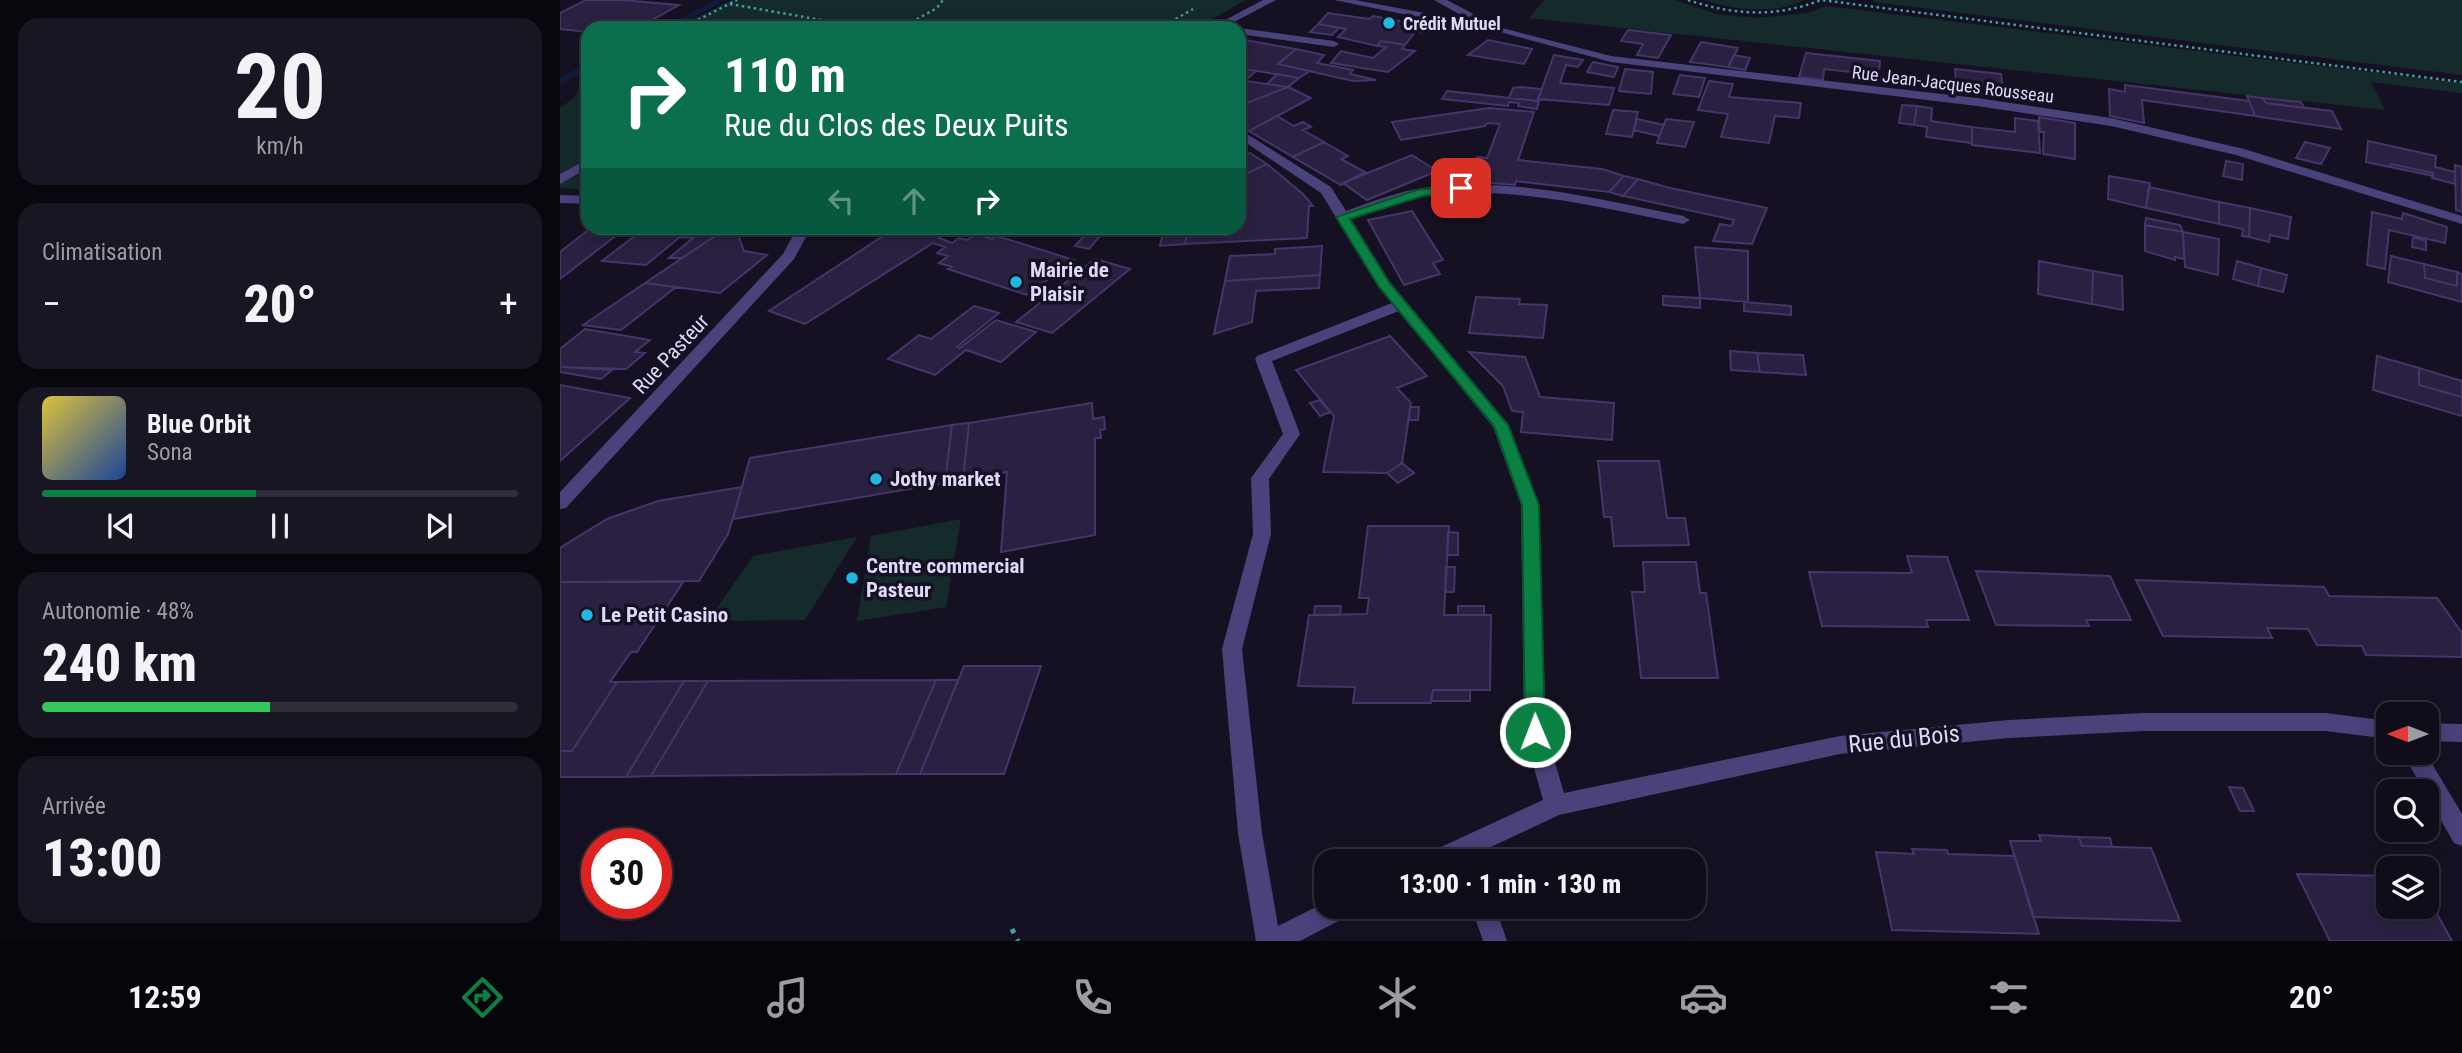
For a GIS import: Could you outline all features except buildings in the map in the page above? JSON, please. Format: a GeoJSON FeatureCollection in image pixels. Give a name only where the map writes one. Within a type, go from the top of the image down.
{"type":"FeatureCollection","features":[{"type":"Feature","properties":{"kind":"street"},"geometry":{"type":"LineString","coordinates":[[1231,21],[1271,0]]}},
{"type":"Feature","properties":{"kind":"street"},"geometry":{"type":"LineString","coordinates":[[1339,0],[1494,29]]}},
{"type":"Feature","properties":{"kind":"street","name":"Rue Jean-Jacques Rousseau"},"geometry":{"type":"LineString","coordinates":[[1440,0],[1494,29],[1611,59],[1977,102],[2111,122],[2240,152],[2462,220]]}},
{"type":"Feature","properties":{"kind":"street"},"geometry":{"type":"LineString","coordinates":[[1246,32],[1335,44]]}},
{"type":"Feature","properties":{"kind":"street"},"geometry":{"type":"LineString","coordinates":[[1246,138],[1326,190],[1384,284],[1501,425],[1531,505],[1535,732],[1556,806]]}},
{"type":"Feature","properties":{"kind":"street"},"geometry":{"type":"LineString","coordinates":[[560,180],[581,167]]}},
{"type":"Feature","properties":{"kind":"street"},"geometry":{"type":"LineString","coordinates":[[1343,217],[1422,192],[1461,188],[1587,202],[1683,220]]}},
{"type":"Feature","properties":{"kind":"street"},"geometry":{"type":"LineString","coordinates":[[560,199],[581,200]]}},
{"type":"Feature","properties":{"kind":"street","name":"Rue Pasteur"},"geometry":{"type":"LineString","coordinates":[[560,503],[789,256],[800,235]]}},
{"type":"Feature","properties":{"kind":"street"},"geometry":{"type":"LineString","coordinates":[[1268,941],[1250,833],[1232,649],[1262,534],[1260,478],[1292,434],[1263,359],[1401,305]]}},
{"type":"Feature","properties":{"kind":"street","name":"Rue du Bois"},"geometry":{"type":"LineString","coordinates":[[1476,849],[1556,806],[1840,745],[2009,729],[2182,722],[2326,722],[2376,728]]}},
{"type":"Feature","properties":{"kind":"street"},"geometry":{"type":"LineString","coordinates":[[2440,732],[2462,733]]}},
{"type":"Feature","properties":{"kind":"street"},"geometry":{"type":"LineString","coordinates":[[2421,765],[2462,835]]}},
{"type":"Feature","properties":{"kind":"street"},"geometry":{"type":"LineString","coordinates":[[1274,941],[1317,919]]}},
{"type":"Feature","properties":{"kind":"street"},"geometry":{"type":"LineString","coordinates":[[1487,919],[1495,941]]}},
{"type":"Feature","properties":{"kind":"path"},"geometry":{"type":"LineString","coordinates":[[696,21],[737,0]]}},
{"type":"Feature","properties":{"kind":"path"},"geometry":{"type":"LineString","coordinates":[[914,21],[937,8],[943,0]]}},
{"type":"Feature","properties":{"kind":"path"},"geometry":{"type":"LineString","coordinates":[[1688,0],[1738,13],[1767,14],[1795,10],[1821,0],[2462,82]]}},
{"type":"Feature","properties":{"kind":"path"},"geometry":{"type":"LineString","coordinates":[[1861,5],[1863,0]]}},
{"type":"Feature","properties":{"kind":"path"},"geometry":{"type":"LineString","coordinates":[[730,4],[827,21]]}},
{"type":"Feature","properties":{"kind":"path"},"geometry":{"type":"LineString","coordinates":[[1172,21],[1196,7]]}},
{"type":"Feature","properties":{"kind":"path"},"geometry":{"type":"LineString","coordinates":[[1012,929],[1018,941]]}},
{"type":"Feature","properties":{"kind":"green space"},"geometry":{"type":"Polygon","coordinates":[[[732,0],[1246,0],[1208,21],[689,21],[732,0]]]}},
{"type":"Feature","properties":{"kind":"green space"},"geometry":{"type":"Polygon","coordinates":[[[1544,0],[1675,0],[1716,14],[1757,18],[1808,13],[1826,6],[2462,83],[2462,93],[2371,82],[2385,110],[1529,18],[1544,0]]]}},
{"type":"Feature","properties":{"kind":"green space"},"geometry":{"type":"Polygon","coordinates":[[[1704,0],[1804,0],[1780,8],[1755,9],[1704,0]]]}},
{"type":"Feature","properties":{"kind":"green space"},"geometry":{"type":"Polygon","coordinates":[[[2462,0],[2462,75],[1873,2],[2462,0]]]}},
{"type":"Feature","properties":{"kind":"green space"},"geometry":{"type":"Polygon","coordinates":[[[581,80],[581,190],[560,188],[560,108],[575,97],[581,80]]]}},
{"type":"Feature","properties":{"kind":"green space"},"geometry":{"type":"Polygon","coordinates":[[[961,519],[946,607],[857,621],[871,536],[961,519]]]}},
{"type":"Feature","properties":{"kind":"green space"},"geometry":{"type":"Polygon","coordinates":[[[857,537],[805,620],[708,621],[753,556],[857,537]]]}},
{"type":"Feature","properties":{"kind":"waterway"},"geometry":{"type":"LineString","coordinates":[[679,21],[722,0]]}},
{"type":"Feature","properties":{"kind":"waterway"},"geometry":{"type":"LineString","coordinates":[[560,82],[581,70]]}},
{"type":"Feature","properties":{"kind":"place","name":"Crédit Mutuel"},"geometry":{"type":"Point","coordinates":[1389,23]}},
{"type":"Feature","properties":{"kind":"place","name":"Mairie de Plaisir"},"geometry":{"type":"Point","coordinates":[1016,282]}},
{"type":"Feature","properties":{"kind":"place","name":"Jothy market"},"geometry":{"type":"Point","coordinates":[876,479]}},
{"type":"Feature","properties":{"kind":"place","name":"Centre commercial Pasteur"},"geometry":{"type":"Point","coordinates":[852,578]}},
{"type":"Feature","properties":{"kind":"place","name":"Le Petit Casino"},"geometry":{"type":"Point","coordinates":[587,615]}},
{"type":"Feature","properties":{"kind":"route"},"geometry":{"type":"LineString","coordinates":[[1461,188],[1422,192],[1343,217],[1384,284],[1501,425],[1531,505],[1535,732]]}}]}
